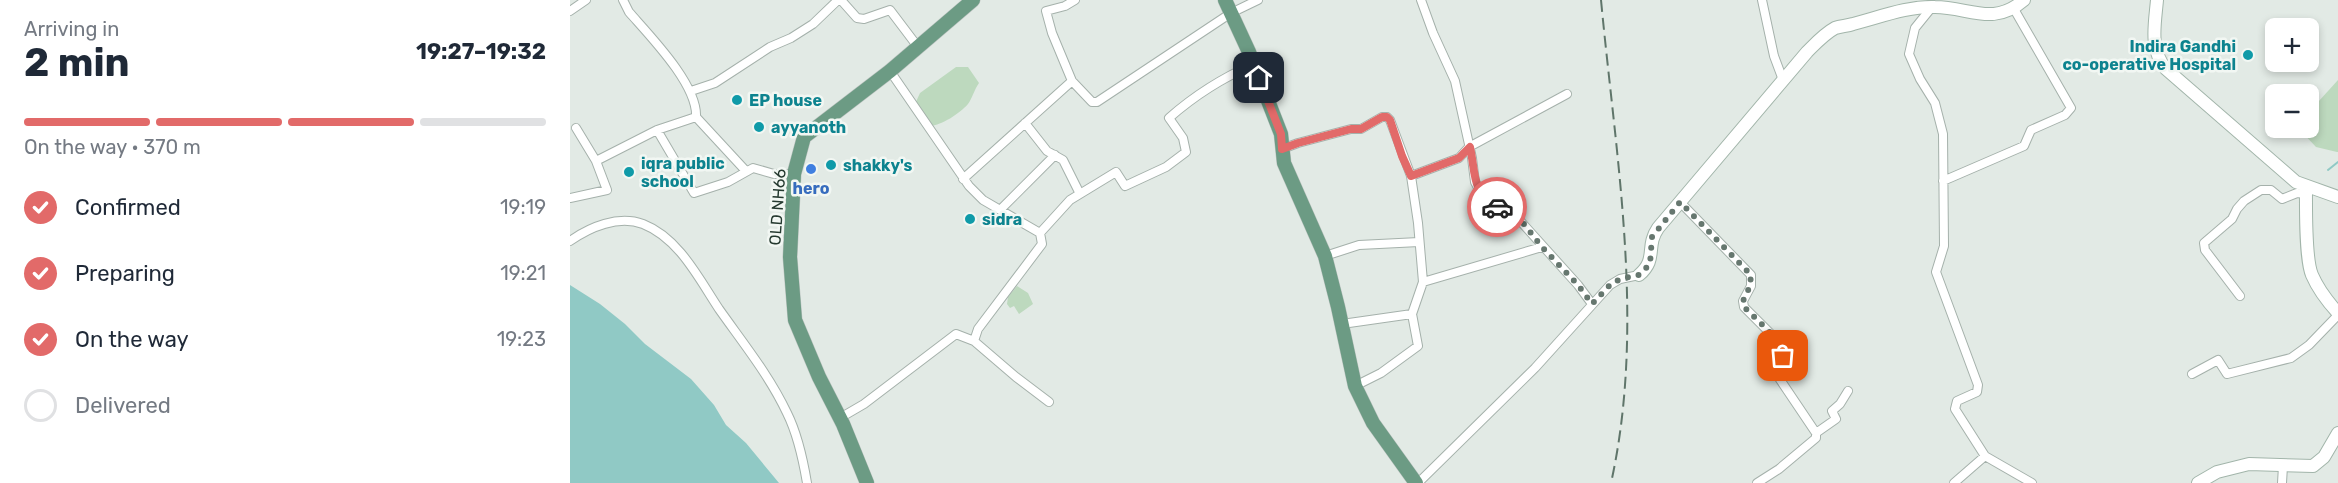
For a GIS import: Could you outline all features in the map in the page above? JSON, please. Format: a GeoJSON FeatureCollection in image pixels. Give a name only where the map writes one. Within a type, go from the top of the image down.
{"type":"FeatureCollection","features":[{"type":"Feature","properties":{"kind":"main road","name":"OLD NH66"},"geometry":{"type":"LineString","coordinates":[[867,483],[860,462],[819,377],[795,320],[790,257],[794,174],[804,137],[890,72],[973,0]]}},
{"type":"Feature","properties":{"kind":"main road"},"geometry":{"type":"LineString","coordinates":[[1225,0],[1254,64],[1254,80],[1273,113],[1281,134],[1284,163],[1325,256],[1355,386],[1373,423],[1417,483]]}},
{"type":"Feature","properties":{"kind":"main road"},"geometry":{"type":"LineString","coordinates":[[1639,275],[1650,264],[1651,245],[1655,233],[1824,35],[1838,27],[1907,10],[1932,7],[1976,14],[1997,14],[2014,9],[2024,0]]}},
{"type":"Feature","properties":{"kind":"main road"},"geometry":{"type":"LineString","coordinates":[[2157,0],[2154,41],[2159,61],[2249,143],[2306,190],[2338,197]]}},
{"type":"Feature","properties":{"kind":"main road"},"geometry":{"type":"LineString","coordinates":[[2306,190],[2308,254],[2311,273],[2328,303],[2338,314]]}},
{"type":"Feature","properties":{"kind":"main road"},"geometry":{"type":"LineString","coordinates":[[2198,483],[2217,472],[2249,464],[2306,467],[2318,463],[2338,433]]}},
{"type":"Feature","properties":{"kind":"street"},"geometry":{"type":"LineString","coordinates":[[570,11],[586,0]]}},
{"type":"Feature","properties":{"kind":"street"},"geometry":{"type":"LineString","coordinates":[[623,0],[629,12],[691,91],[697,108],[696,117],[745,170]]}},
{"type":"Feature","properties":{"kind":"street"},"geometry":{"type":"LineString","coordinates":[[691,91],[715,83],[770,47],[791,38],[813,24],[839,0],[857,18],[864,20],[890,10],[918,47]]}},
{"type":"Feature","properties":{"kind":"street"},"geometry":{"type":"LineString","coordinates":[[1075,0],[1059,3],[1046,11],[1052,33],[1072,81],[1092,102],[1097,102],[1232,13],[1258,0]]}},
{"type":"Feature","properties":{"kind":"street"},"geometry":{"type":"LineString","coordinates":[[1421,0],[1455,81],[1470,147],[1475,182],[1481,194],[1496,207],[1514,214],[1578,285],[1592,304]]}},
{"type":"Feature","properties":{"kind":"street"},"geometry":{"type":"LineString","coordinates":[[1762,0],[1774,56],[1784,80]]}},
{"type":"Feature","properties":{"kind":"street"},"geometry":{"type":"LineString","coordinates":[[1932,7],[1915,28],[1909,54],[1920,79],[1935,103],[1943,134],[1944,246],[1936,272],[1978,385],[1977,392],[1957,401],[1955,409],[1984,456],[2032,483]]}},
{"type":"Feature","properties":{"kind":"street"},"geometry":{"type":"LineString","coordinates":[[1943,181],[2024,146],[2031,130],[2065,115],[2071,108],[2014,9]]}},
{"type":"Feature","properties":{"kind":"street"},"geometry":{"type":"LineString","coordinates":[[1040,233],[1066,203],[1116,172],[1125,186],[1166,167],[1186,152],[1183,138],[1169,118],[1191,98],[1227,76],[1254,64]]}},
{"type":"Feature","properties":{"kind":"street"},"geometry":{"type":"LineString","coordinates":[[890,72],[963,179],[983,200],[1040,233],[1042,244],[978,329],[974,341]]}},
{"type":"Feature","properties":{"kind":"street"},"geometry":{"type":"LineString","coordinates":[[963,179],[1072,81]]}},
{"type":"Feature","properties":{"kind":"street"},"geometry":{"type":"LineString","coordinates":[[1411,176],[1459,158],[1470,147],[1567,94]]}},
{"type":"Feature","properties":{"kind":"street"},"geometry":{"type":"LineString","coordinates":[[596,161],[657,130],[696,117]]}},
{"type":"Feature","properties":{"kind":"street"},"geometry":{"type":"LineString","coordinates":[[1282,149],[1351,129],[1361,129],[1382,117],[1387,117],[1411,176],[1423,282],[1412,314],[1418,346],[1381,373],[1355,386]]}},
{"type":"Feature","properties":{"kind":"street"},"geometry":{"type":"LineString","coordinates":[[1025,123],[1047,151],[1063,160],[1080,194]]}},
{"type":"Feature","properties":{"kind":"street"},"geometry":{"type":"LineString","coordinates":[[570,198],[607,190],[596,161],[576,128]]}},
{"type":"Feature","properties":{"kind":"street"},"geometry":{"type":"LineString","coordinates":[[657,130],[694,193],[728,182],[745,170],[753,168],[774,174],[794,174]]}},
{"type":"Feature","properties":{"kind":"street"},"geometry":{"type":"LineString","coordinates":[[1001,209],[1055,155]]}},
{"type":"Feature","properties":{"kind":"street"},"geometry":{"type":"LineString","coordinates":[[2240,296],[2205,250],[2204,243],[2232,219],[2236,209],[2244,201],[2261,190],[2271,190],[2282,199],[2306,190]]}},
{"type":"Feature","properties":{"kind":"street"},"geometry":{"type":"LineString","coordinates":[[1680,202],[1751,275],[1750,286],[1743,301],[1744,307],[1785,348],[1783,356],[1774,366],[1775,372],[1816,433],[1816,438],[1812,443],[1757,483]]}},
{"type":"Feature","properties":{"kind":"street"},"geometry":{"type":"LineString","coordinates":[[570,241],[596,226],[626,222],[643,224],[667,240],[699,278],[770,382],[788,414],[804,463],[807,483]]}},
{"type":"Feature","properties":{"kind":"street"},"geometry":{"type":"LineString","coordinates":[[1325,256],[1359,245],[1419,242]]}},
{"type":"Feature","properties":{"kind":"street"},"geometry":{"type":"LineString","coordinates":[[1423,282],[1542,247]]}},
{"type":"Feature","properties":{"kind":"street"},"geometry":{"type":"LineString","coordinates":[[1417,483],[1535,368],[1592,304],[1616,281],[1639,275]]}},
{"type":"Feature","properties":{"kind":"street"},"geometry":{"type":"LineString","coordinates":[[1342,324],[1412,314]]}},
{"type":"Feature","properties":{"kind":"street"},"geometry":{"type":"LineString","coordinates":[[2192,374],[2218,360],[2227,374],[2291,358],[2309,345],[2338,314]]}},
{"type":"Feature","properties":{"kind":"street"},"geometry":{"type":"LineString","coordinates":[[840,418],[864,405],[956,334],[974,341],[1049,402]]}},
{"type":"Feature","properties":{"kind":"street"},"geometry":{"type":"LineString","coordinates":[[1816,433],[1836,419],[1832,411],[1848,392]]}},
{"type":"Feature","properties":{"kind":"street"},"geometry":{"type":"LineString","coordinates":[[1954,483],[1984,456]]}},
{"type":"Feature","properties":{"kind":"street"},"geometry":{"type":"LineString","coordinates":[[2282,483],[2283,465]]}},
{"type":"Feature","properties":{"kind":"green space"},"geometry":{"type":"Polygon","coordinates":[[[956,67],[968,67],[979,83],[964,108],[945,121],[930,126],[915,104],[920,93],[956,67]]]}},
{"type":"Feature","properties":{"kind":"green space"},"geometry":{"type":"Polygon","coordinates":[[[2338,80],[2338,152],[2316,147],[2307,138],[2319,138],[2319,101],[2338,80]]]}},
{"type":"Feature","properties":{"kind":"green space"},"geometry":{"type":"Polygon","coordinates":[[[1017,286],[1028,293],[1033,304],[1019,314],[1014,306],[1010,308],[1007,304],[1008,297],[1017,286]]]}},
{"type":"Feature","properties":{"kind":"water"},"geometry":{"type":"Polygon","coordinates":[[[570,285],[600,304],[645,344],[691,379],[714,405],[726,425],[746,443],[779,483],[570,483],[570,285]]]}},
{"type":"Feature","properties":{"kind":"waterway"},"geometry":{"type":"LineString","coordinates":[[2328,170],[2338,162]]}},
{"type":"Feature","properties":{"kind":"railway"},"geometry":{"type":"LineString","coordinates":[[1601,0],[1620,181],[1627,303],[1626,363],[1621,423],[1611,483]]}},
{"type":"Feature","properties":{"kind":"way so far"},"geometry":{"type":"LineString","coordinates":[[1497,207],[1514,214],[1524,224],[1592,304],[1616,281],[1633,278],[1644,271],[1650,264],[1652,237],[1680,202],[1751,275],[1750,286],[1744,294],[1744,307],[1782,344],[1785,348],[1783,356]]}},
{"type":"Feature","properties":{"kind":"place","name":"Indira Gandhi co-operative Hospital"},"geometry":{"type":"Point","coordinates":[2248,55]}},
{"type":"Feature","properties":{"kind":"place","name":"EP house"},"geometry":{"type":"Point","coordinates":[737,100]}},
{"type":"Feature","properties":{"kind":"place","name":"ayyanoth"},"geometry":{"type":"Point","coordinates":[759,127]}},
{"type":"Feature","properties":{"kind":"place","name":"shakky's"},"geometry":{"type":"Point","coordinates":[831,165]}},
{"type":"Feature","properties":{"kind":"place","name":"hero"},"geometry":{"type":"Point","coordinates":[811,169]}},
{"type":"Feature","properties":{"kind":"place","name":"iqra public school"},"geometry":{"type":"Point","coordinates":[629,172]}},
{"type":"Feature","properties":{"kind":"place","name":"sidra"},"geometry":{"type":"Point","coordinates":[970,219]}},
{"type":"Feature","properties":{"kind":"route"},"geometry":{"type":"LineString","coordinates":[[1259,78],[1281,134],[1282,149],[1351,129],[1361,129],[1382,117],[1387,117],[1411,176],[1459,158],[1470,147],[1475,182],[1486,200],[1497,207]]}}]}
